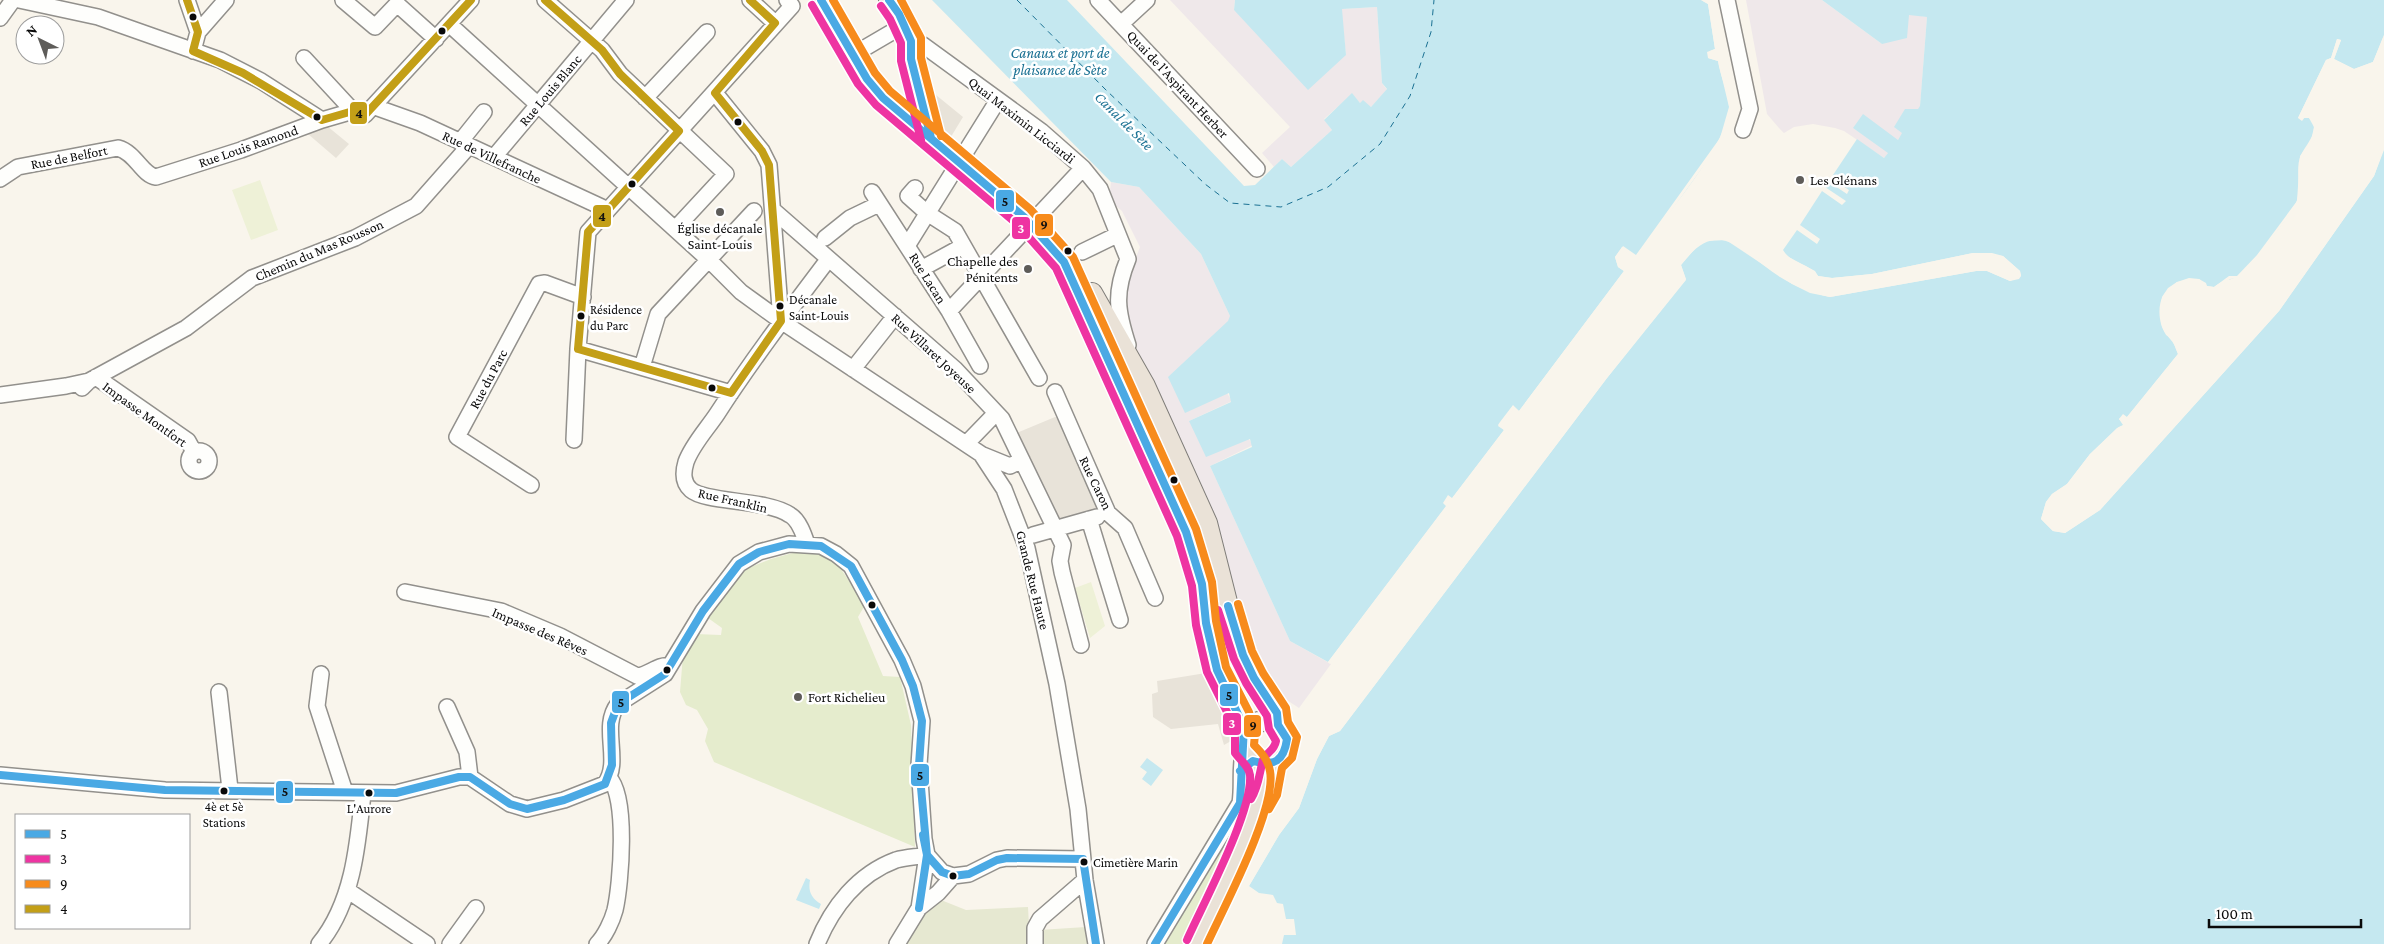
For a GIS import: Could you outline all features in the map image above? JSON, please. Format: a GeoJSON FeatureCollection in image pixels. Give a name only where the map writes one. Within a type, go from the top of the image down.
{"type":"FeatureCollection","features":[{"type":"Feature","properties":{"kind":"main road"},"geometry":{"type":"LineString","coordinates":[[820,0],[867,79],[883,98],[924,127],[959,162],[1031,224],[1064,262],[1133,363],[1160,417],[1207,524],[1231,618],[1254,678],[1277,713],[1278,725]]}},
{"type":"Feature","properties":{"kind":"main road"},"geometry":{"type":"LineString","coordinates":[[889,0],[910,42],[924,127]]}},
{"type":"Feature","properties":{"kind":"main road"},"geometry":{"type":"LineString","coordinates":[[1079,283],[1186,532],[1202,584],[1206,624],[1217,670],[1240,716],[1249,752],[1273,770],[1268,791],[1256,810],[1196,944]]}},
{"type":"Feature","properties":{"kind":"main road"},"geometry":{"type":"LineString","coordinates":[[1266,721],[1278,725],[1286,735],[1286,748],[1280,758],[1249,752],[1250,727],[1257,722],[1266,721]]}},
{"type":"Feature","properties":{"kind":"street"},"geometry":{"type":"LineString","coordinates":[[0,18],[13,0]]}},
{"type":"Feature","properties":{"kind":"street"},"geometry":{"type":"LineString","coordinates":[[19,0],[98,17],[220,60],[261,81],[322,120]]}},
{"type":"Feature","properties":{"kind":"street"},"geometry":{"type":"LineString","coordinates":[[187,0],[198,32]]}},
{"type":"Feature","properties":{"kind":"street"},"geometry":{"type":"LineString","coordinates":[[193,51],[198,32],[226,0]]}},
{"type":"Feature","properties":{"kind":"street"},"geometry":{"type":"LineString","coordinates":[[343,0],[375,27],[397,4],[436,38]]}},
{"type":"Feature","properties":{"kind":"street"},"geometry":{"type":"LineString","coordinates":[[304,58],[364,111],[471,0]]}},
{"type":"Feature","properties":{"kind":"street"},"geometry":{"type":"LineString","coordinates":[[545,0],[592,41],[620,74],[726,174],[675,229]]}},
{"type":"Feature","properties":{"kind":"street","name":"Rue Louis Blanc"},"geometry":{"type":"LineString","coordinates":[[494,157],[626,0]]}},
{"type":"Feature","properties":{"kind":"street"},"geometry":{"type":"LineString","coordinates":[[750,0],[775,24]]}},
{"type":"Feature","properties":{"kind":"street","name":"Quai de l'Aspirant Herber"},"geometry":{"type":"LineString","coordinates":[[1098,0],[1257,169]]}},
{"type":"Feature","properties":{"kind":"street"},"geometry":{"type":"LineString","coordinates":[[1121,24],[1147,0]]}},
{"type":"Feature","properties":{"kind":"street"},"geometry":{"type":"LineString","coordinates":[[1728,0],[1750,109],[1743,130]]}},
{"type":"Feature","properties":{"kind":"street"},"geometry":{"type":"LineString","coordinates":[[574,440],[578,349],[588,232],[714,94],[775,24],[789,3]]}},
{"type":"Feature","properties":{"kind":"street","name":"Grande Rue Haute"},"geometry":{"type":"LineString","coordinates":[[449,24],[708,259],[741,292],[781,321],[981,454],[1004,489],[1030,556],[1057,684],[1078,809],[1085,880],[1096,944]]}},
{"type":"Feature","properties":{"kind":"street"},"geometry":{"type":"LineString","coordinates":[[645,98],[707,32]]}},
{"type":"Feature","properties":{"kind":"street"},"geometry":{"type":"LineString","coordinates":[[863,49],[910,42]]}},
{"type":"Feature","properties":{"kind":"street","name":"Quai Maximin Licciardi"},"geometry":{"type":"LineString","coordinates":[[910,42],[923,45],[1041,131],[1083,168],[1100,189],[1128,260],[1120,279],[1118,311],[1133,363]]}},
{"type":"Feature","properties":{"kind":"street"},"geometry":{"type":"LineString","coordinates":[[714,94],[762,151],[767,160],[773,210],[781,321]]}},
{"type":"Feature","properties":{"kind":"street"},"geometry":{"type":"LineString","coordinates":[[908,246],[998,100]]}},
{"type":"Feature","properties":{"kind":"street","name":"Rue Louis Ramond"},"geometry":{"type":"LineString","coordinates":[[159,176],[241,150],[322,120],[364,111]]}},
{"type":"Feature","properties":{"kind":"street","name":"Rue de Villefranche"},"geometry":{"type":"LineString","coordinates":[[364,111],[420,123],[608,210]]}},
{"type":"Feature","properties":{"kind":"street","name":"Chemin du Mas Rousson"},"geometry":{"type":"LineString","coordinates":[[0,395],[89,382],[186,328],[252,278],[355,238],[416,206],[464,144],[484,112]]}},
{"type":"Feature","properties":{"kind":"street","name":"Rue de Belfort"},"geometry":{"type":"LineString","coordinates":[[0,179],[18,167],[118,148],[128,151],[150,176],[159,176]]}},
{"type":"Feature","properties":{"kind":"street"},"geometry":{"type":"LineString","coordinates":[[949,311],[1083,168]]}},
{"type":"Feature","properties":{"kind":"street"},"geometry":{"type":"LineString","coordinates":[[915,188],[908,196],[927,213],[955,231],[1039,378]]}},
{"type":"Feature","properties":{"kind":"street","name":"Rue Lacan"},"geometry":{"type":"LineString","coordinates":[[825,238],[876,198],[949,311],[980,366]]}},
{"type":"Feature","properties":{"kind":"street","name":"Rue Villaret Joyeuse"},"geometry":{"type":"LineString","coordinates":[[773,210],[955,369],[1002,419],[1063,545],[1060,561],[1081,644]]}},
{"type":"Feature","properties":{"kind":"street"},"geometry":{"type":"LineString","coordinates":[[642,367],[658,314],[754,211]]}},
{"type":"Feature","properties":{"kind":"street"},"geometry":{"type":"LineString","coordinates":[[1082,252],[1117,234]]}},
{"type":"Feature","properties":{"kind":"street"},"geometry":{"type":"LineString","coordinates":[[921,269],[964,246]]}},
{"type":"Feature","properties":{"kind":"street","name":"Rue Franklin"},"geometry":{"type":"LineString","coordinates":[[807,544],[804,535],[790,515],[757,504],[698,494],[691,490],[685,482],[684,470],[688,457],[731,393],[781,321],[824,266]]}},
{"type":"Feature","properties":{"kind":"street","name":"Rue du Parc"},"geometry":{"type":"LineString","coordinates":[[531,485],[457,437],[539,284],[545,283],[582,297]]}},
{"type":"Feature","properties":{"kind":"street"},"geometry":{"type":"LineString","coordinates":[[853,369],[896,316]]}},
{"type":"Feature","properties":{"kind":"street"},"geometry":{"type":"LineString","coordinates":[[578,349],[731,393]]}},
{"type":"Feature","properties":{"kind":"street","name":"Impasse Montfort"},"geometry":{"type":"LineString","coordinates":[[89,382],[188,441],[194,452]]}},
{"type":"Feature","properties":{"kind":"street","name":"Rue Caron"},"geometry":{"type":"LineString","coordinates":[[1055,392],[1108,513],[1125,528],[1154,598]]}},
{"type":"Feature","properties":{"kind":"street"},"geometry":{"type":"LineString","coordinates":[[966,444],[996,413]]}},
{"type":"Feature","properties":{"kind":"street"},"geometry":{"type":"LineString","coordinates":[[981,454],[1010,466],[1022,460]]}},
{"type":"Feature","properties":{"kind":"street"},"geometry":{"type":"LineString","coordinates":[[1033,535],[1108,513]]}},
{"type":"Feature","properties":{"kind":"street"},"geometry":{"type":"LineString","coordinates":[[1089,519],[1120,620]]}},
{"type":"Feature","properties":{"kind":"street"},"geometry":{"type":"LineString","coordinates":[[1,778],[165,790],[230,789],[396,794],[459,777],[470,777],[510,804],[527,809],[543,807],[586,793],[605,784],[612,769],[611,720],[614,710],[622,701],[656,682],[665,674],[703,611],[739,564],[769,549],[789,544],[807,544],[829,550],[851,566],[902,660],[913,686],[922,721],[919,765],[924,839],[927,855],[919,908]]}},
{"type":"Feature","properties":{"kind":"street","name":"Impasse des Rêves"},"geometry":{"type":"LineString","coordinates":[[405,592],[501,611],[560,636],[638,676],[648,674],[661,666],[669,666]]}},
{"type":"Feature","properties":{"kind":"street"},"geometry":{"type":"LineString","coordinates":[[321,674],[317,706],[345,792]]}},
{"type":"Feature","properties":{"kind":"street"},"geometry":{"type":"LineString","coordinates":[[219,692],[230,789]]}},
{"type":"Feature","properties":{"kind":"street"},"geometry":{"type":"LineString","coordinates":[[447,707],[467,752],[470,777]]}},
{"type":"Feature","properties":{"kind":"street"},"geometry":{"type":"LineString","coordinates":[[1155,944],[1240,803],[1249,752]]}},
{"type":"Feature","properties":{"kind":"street"},"geometry":{"type":"LineString","coordinates":[[597,944],[602,939],[614,911],[621,871],[621,821],[615,786],[609,778]]}},
{"type":"Feature","properties":{"kind":"street"},"geometry":{"type":"LineString","coordinates":[[319,944],[328,934],[347,890],[356,856],[363,793]]}},
{"type":"Feature","properties":{"kind":"street"},"geometry":{"type":"LineString","coordinates":[[927,855],[942,872],[953,876],[969,874],[997,860],[1007,858],[1083,859]]}},
{"type":"Feature","properties":{"kind":"street"},"geometry":{"type":"LineString","coordinates":[[817,944],[823,929],[849,891],[870,871],[901,859],[927,855]]}},
{"type":"Feature","properties":{"kind":"street"},"geometry":{"type":"LineString","coordinates":[[897,944],[919,908],[953,876]]}},
{"type":"Feature","properties":{"kind":"street"},"geometry":{"type":"LineString","coordinates":[[1035,944],[1035,928],[1040,919],[1085,880]]}},
{"type":"Feature","properties":{"kind":"street"},"geometry":{"type":"LineString","coordinates":[[347,890],[427,944]]}},
{"type":"Feature","properties":{"kind":"street"},"geometry":{"type":"LineString","coordinates":[[450,944],[476,908]]}},
{"type":"Feature","properties":{"kind":"shaded area"},"geometry":{"type":"Polygon","coordinates":[[[1170,0],[1235,0],[1234,10],[1346,55],[1341,9],[1377,7],[1382,83],[1387,90],[1371,107],[1360,103],[1352,94],[1324,119],[1332,130],[1291,167],[1282,159],[1274,167],[1262,153],[1290,127],[1170,0]]]}},
{"type":"Feature","properties":{"kind":"shaded area"},"geometry":{"type":"Polygon","coordinates":[[[1746,0],[1822,0],[1882,44],[1909,14],[1927,17],[1920,107],[1898,140],[1853,128],[1889,152],[1884,158],[1844,131],[1835,128],[1813,124],[1794,127],[1784,133],[1779,128],[1767,114],[1746,0]]]}},
{"type":"Feature","properties":{"kind":"shaded area"},"geometry":{"type":"Polygon","coordinates":[[[936,95],[963,117],[949,140],[941,132],[933,117],[930,97],[936,95]]]}},
{"type":"Feature","properties":{"kind":"shaded area"},"geometry":{"type":"Polygon","coordinates":[[[327,126],[349,144],[336,158],[308,134],[308,131],[327,126]]]}},
{"type":"Feature","properties":{"kind":"shaded area"},"geometry":{"type":"Polygon","coordinates":[[[1111,182],[1139,187],[1201,254],[1230,316],[1227,393],[1232,401],[1189,421],[1248,438],[1253,445],[1210,466],[1290,641],[1331,664],[1299,708],[1276,693],[1260,674],[1243,631],[1223,544],[1129,332],[1124,288],[1140,247],[1122,211],[1109,200],[1111,182]]]}},
{"type":"Feature","properties":{"kind":"shaded area"},"geometry":{"type":"Polygon","coordinates":[[[1055,417],[1059,418],[1100,507],[1098,512],[1063,522],[1057,519],[1014,434],[1055,417]]]}},
{"type":"Feature","properties":{"kind":"shaded area"},"geometry":{"type":"Polygon","coordinates":[[[1212,672],[1238,737],[1224,745],[1218,724],[1171,729],[1153,717],[1152,694],[1158,692],[1157,681],[1212,672]]]}},
{"type":"Feature","properties":{"kind":"green space"},"geometry":{"type":"Polygon","coordinates":[[[260,180],[278,230],[251,240],[232,190],[260,180]]]}},
{"type":"Feature","properties":{"kind":"green space"},"geometry":{"type":"Polygon","coordinates":[[[800,551],[819,551],[837,563],[865,605],[858,617],[883,676],[900,677],[911,725],[915,847],[714,762],[705,741],[708,729],[697,710],[686,705],[680,692],[683,655],[695,634],[721,635],[722,628],[708,618],[743,570],[771,559],[800,551]]]}},
{"type":"Feature","properties":{"kind":"green space"},"geometry":{"type":"Polygon","coordinates":[[[1091,582],[1105,626],[1090,638],[1075,588],[1091,582]]]}},
{"type":"Feature","properties":{"kind":"green space"},"geometry":{"type":"Polygon","coordinates":[[[1230,831],[1235,837],[1187,944],[1164,944],[1217,858],[1230,831]]]}},
{"type":"Feature","properties":{"kind":"green space"},"geometry":{"type":"Polygon","coordinates":[[[941,900],[966,910],[1028,907],[1030,944],[905,944],[920,919],[941,900]]]}},
{"type":"Feature","properties":{"kind":"green space"},"geometry":{"type":"Polygon","coordinates":[[[1086,927],[1089,944],[1040,944],[1039,930],[1086,927]]]}},
{"type":"Feature","properties":{"kind":"water"},"geometry":{"type":"Polygon","coordinates":[[[932,0],[1067,0],[1244,186],[1255,185],[1282,159],[1291,167],[1332,130],[1324,120],[1352,93],[1360,103],[1363,100],[1371,107],[1387,89],[1382,83],[1377,7],[1342,9],[1346,55],[1308,90],[1234,10],[1235,0],[1701,0],[1708,4],[1715,49],[1710,51],[1708,58],[1718,61],[1729,106],[1726,122],[1718,140],[1691,183],[1636,256],[1622,247],[1615,257],[1618,267],[1624,271],[1519,411],[1513,406],[1498,426],[1504,430],[1452,498],[1448,495],[1443,503],[1446,506],[1328,662],[1290,641],[1210,466],[1252,447],[1250,439],[1206,457],[1189,421],[1231,402],[1229,393],[1185,413],[1168,377],[1228,321],[1230,316],[1201,254],[1139,187],[1111,182],[932,0]]]}},
{"type":"Feature","properties":{"kind":"water"},"geometry":{"type":"Polygon","coordinates":[[[1822,0],[2384,0],[2384,35],[2373,62],[2354,69],[2334,59],[2341,40],[2337,39],[2331,58],[2326,60],[2298,118],[2309,118],[2313,122],[2314,132],[2299,160],[2298,195],[2288,216],[2260,252],[2238,276],[2214,287],[2207,286],[2199,279],[2177,282],[2166,292],[2161,300],[2159,310],[2160,321],[2178,354],[2127,417],[2119,419],[2124,425],[2119,427],[2090,454],[2067,484],[2052,494],[2046,502],[2041,519],[2053,531],[2065,533],[2100,510],[2279,311],[2374,176],[2384,150],[2384,944],[1282,944],[1284,935],[1296,935],[1294,919],[1286,919],[1283,904],[1277,903],[1273,895],[1259,893],[1249,886],[1279,835],[1299,808],[1317,759],[1329,736],[1340,731],[1607,378],[1686,280],[1681,265],[1695,250],[1707,242],[1719,240],[1730,242],[1786,281],[1817,294],[1830,297],[1976,271],[1987,271],[2010,281],[2021,276],[2020,271],[2003,256],[1973,253],[1872,274],[1832,278],[1818,276],[1811,269],[1791,258],[1783,250],[1797,230],[1817,244],[1820,239],[1800,225],[1822,191],[1842,205],[1846,201],[1825,187],[1829,182],[1847,194],[1849,190],[1831,178],[1857,139],[1884,158],[1888,153],[1853,128],[1863,114],[1898,140],[1902,133],[1894,127],[1905,109],[1918,109],[1920,106],[1927,17],[1909,15],[1907,38],[1882,44],[1822,0]]]}},
{"type":"Feature","properties":{"kind":"water"},"geometry":{"type":"Polygon","coordinates":[[[1147,758],[1163,770],[1151,786],[1142,779],[1147,772],[1140,767],[1147,758]]]}},
{"type":"Feature","properties":{"kind":"water"},"geometry":{"type":"Polygon","coordinates":[[[806,878],[810,880],[809,888],[813,897],[821,904],[819,909],[796,900],[806,878]]]}},
{"type":"Feature","properties":{"kind":"pier"},"geometry":{"type":"Polygon","coordinates":[[[1701,0],[1711,3],[1718,50],[1710,54],[1710,57],[1715,56],[1720,60],[1731,106],[1723,139],[1638,257],[1634,258],[1623,250],[1618,256],[1620,266],[1626,270],[1626,273],[1521,412],[1518,413],[1514,409],[1502,423],[1506,431],[1454,500],[1451,500],[1504,430],[1498,425],[1500,422],[1513,405],[1519,411],[1624,271],[1618,267],[1615,257],[1623,246],[1636,255],[1720,138],[1729,107],[1718,61],[1708,58],[1707,52],[1715,49],[1708,4],[1701,0]]]}},
{"type":"Feature","properties":{"kind":"pier"},"geometry":{"type":"Polygon","coordinates":[[[2384,35],[2383,45],[2374,65],[2354,71],[2331,60],[2328,62],[2301,117],[2304,115],[2310,116],[2314,119],[2316,127],[2314,142],[2303,157],[2299,202],[2259,256],[2239,278],[2230,279],[2215,290],[2206,289],[2198,282],[2189,281],[2170,290],[2165,298],[2162,313],[2164,325],[2168,333],[2175,337],[2180,355],[2129,419],[2122,419],[2126,427],[2118,430],[2092,456],[2069,486],[2054,496],[2048,503],[2044,519],[2054,529],[2064,530],[2099,508],[2277,310],[2372,174],[2384,148],[2374,176],[2279,311],[2100,510],[2065,533],[2053,531],[2041,519],[2046,502],[2052,494],[2067,484],[2090,454],[2117,428],[2123,425],[2119,419],[2123,414],[2127,417],[2178,354],[2172,339],[2166,335],[2162,326],[2160,313],[2162,297],[2168,288],[2177,282],[2189,278],[2199,279],[2206,283],[2207,286],[2214,287],[2229,276],[2237,276],[2257,255],[2297,201],[2300,156],[2311,141],[2314,127],[2309,118],[2305,117],[2302,121],[2298,118],[2326,60],[2331,58],[2337,39],[2341,40],[2334,59],[2354,69],[2373,62],[2384,35]]]}},
{"type":"Feature","properties":{"kind":"pier"},"geometry":{"type":"Polygon","coordinates":[[[1706,238],[1727,238],[1793,282],[1811,290],[1831,294],[1976,269],[1988,269],[2010,278],[2017,277],[2018,272],[2002,258],[1992,255],[1974,256],[1872,277],[1832,280],[1817,278],[1813,273],[1793,263],[1783,254],[1815,271],[1818,276],[1832,278],[1872,274],[1973,253],[1992,253],[2003,256],[2020,271],[2021,276],[2019,279],[2010,281],[1987,271],[1976,271],[1830,297],[1810,293],[1792,284],[1726,240],[1700,243],[1681,265],[1686,279],[1607,378],[1340,731],[1329,736],[1317,759],[1299,808],[1279,835],[1249,886],[1247,884],[1277,834],[1297,807],[1315,758],[1327,734],[1338,729],[1605,377],[1683,279],[1678,265],[1689,250],[1706,238]]]}},
{"type":"Feature","properties":{"kind":"pier"},"geometry":{"type":"Polygon","coordinates":[[[1448,504],[1448,508],[1330,664],[1328,662],[1448,504]]]}},
{"type":"Feature","properties":{"kind":"ferry route"},"geometry":{"type":"LineString","coordinates":[[1017,0],[1106,90],[1205,184],[1230,203],[1281,207],[1328,187],[1380,144],[1410,96],[1431,32],[1434,0]]}},
{"type":"Feature","properties":{"kind":"transit line","name":"4"},"geometry":{"type":"LineString","coordinates":[[187,0],[198,32],[193,51],[243,73],[322,120],[353,111],[365,115],[471,0]]}},
{"type":"Feature","properties":{"kind":"transit line","name":"4"},"geometry":{"type":"LineString","coordinates":[[545,0],[602,50],[620,74],[679,131],[588,232],[578,349],[731,393],[781,321],[769,165],[762,151],[715,93],[775,23],[750,0]]}},
{"type":"Feature","properties":{"kind":"transit line","name":"5"},"geometry":{"type":"LineString","coordinates":[[821,0],[867,79],[883,98],[1024,217],[1064,262],[1186,532],[1202,584],[1206,623],[1217,670],[1244,727],[1240,803],[1155,944]]}},
{"type":"Feature","properties":{"kind":"transit line","name":"9"},"geometry":{"type":"LineString","coordinates":[[833,0],[875,73],[890,91],[1030,209],[1073,257],[1196,529],[1212,582],[1216,621],[1226,667],[1249,712],[1255,734],[1254,745],[1268,763],[1270,771],[1270,788],[1258,832],[1248,858],[1207,944]]}},
{"type":"Feature","properties":{"kind":"transit line","name":"5"},"geometry":{"type":"LineString","coordinates":[[889,0],[899,14],[911,41],[911,59],[931,138]]}},
{"type":"Feature","properties":{"kind":"transit line","name":"9"},"geometry":{"type":"LineString","coordinates":[[901,0],[921,38],[921,58],[941,136]]}},
{"type":"Feature","properties":{"kind":"transit line","name":"3"},"geometry":{"type":"LineString","coordinates":[[812,5],[858,84],[876,105],[1017,224],[1056,268],[1177,536],[1192,586],[1196,625],[1207,672],[1231,720],[1235,736],[1235,753],[1246,766],[1250,775],[1249,791],[1236,834],[1187,940]]}},
{"type":"Feature","properties":{"kind":"transit line","name":"3"},"geometry":{"type":"LineString","coordinates":[[881,6],[890,19],[901,43],[901,61],[921,140]]}},
{"type":"Feature","properties":{"kind":"transit line","name":"5"},"geometry":{"type":"LineString","coordinates":[[0,775],[165,790],[396,793],[459,777],[470,777],[510,804],[527,809],[564,800],[605,784],[612,765],[611,723],[618,704],[665,674],[703,611],[739,564],[759,552],[789,544],[821,546],[851,566],[902,660],[913,686],[922,721],[919,765],[927,855],[942,872],[953,876],[969,874],[997,860],[1007,858],[1083,859]]}},
{"type":"Feature","properties":{"kind":"transit line","name":"9"},"geometry":{"type":"LineString","coordinates":[[1238,604],[1252,651],[1263,673],[1286,708],[1288,722],[1297,737],[1292,758],[1282,768],[1277,795],[1269,809]]}},
{"type":"Feature","properties":{"kind":"transit line","name":"5"},"geometry":{"type":"LineString","coordinates":[[1228,606],[1243,655],[1254,678],[1277,713],[1278,725],[1287,739],[1286,747],[1277,760],[1267,763],[1253,761],[1240,771]]}},
{"type":"Feature","properties":{"kind":"transit line","name":"3"},"geometry":{"type":"LineString","coordinates":[[1218,610],[1234,659],[1246,683],[1267,716],[1269,729],[1276,741],[1274,747],[1263,760],[1257,785],[1251,799]]}},
{"type":"Feature","properties":{"kind":"transit line","name":"5"},"geometry":{"type":"LineString","coordinates":[[919,908],[927,855],[923,835]]}},
{"type":"Feature","properties":{"kind":"transit line","name":"5"},"geometry":{"type":"LineString","coordinates":[[1083,859],[1096,944]]}},
{"type":"Feature","properties":{"kind":"place","name":"Les Glénans"},"geometry":{"type":"Point","coordinates":[1800,180]}},
{"type":"Feature","properties":{"kind":"place","name":"Église décanale Saint-Louis"},"geometry":{"type":"Point","coordinates":[720,212]}},
{"type":"Feature","properties":{"kind":"place","name":"Chapelle des Pénitents"},"geometry":{"type":"Point","coordinates":[1028,269]}},
{"type":"Feature","properties":{"kind":"place","name":"Décanale Saint-Louis"},"geometry":{"type":"Point","coordinates":[780,306]}},
{"type":"Feature","properties":{"kind":"place","name":"Résidence du Parc"},"geometry":{"type":"Point","coordinates":[581,316]}},
{"type":"Feature","properties":{"kind":"place","name":"Fort Richelieu"},"geometry":{"type":"Point","coordinates":[798,697]}},
{"type":"Feature","properties":{"kind":"place","name":"4è et 5è Stations"},"geometry":{"type":"Point","coordinates":[224,791]}},
{"type":"Feature","properties":{"kind":"place","name":"L'Aurore"},"geometry":{"type":"Point","coordinates":[369,793]}},
{"type":"Feature","properties":{"kind":"place","name":"Cimetière Marin"},"geometry":{"type":"Point","coordinates":[1084,862]}},
{"type":"Feature","properties":{"kind":"water label","name":"Canaux et port de plaisance de Sète"},"geometry":{"type":"Point","coordinates":[1060,62]}},
{"type":"Feature","properties":{"kind":"water label","name":"Canal de Sète"},"geometry":{"type":"Point","coordinates":[1124,121]}}]}
